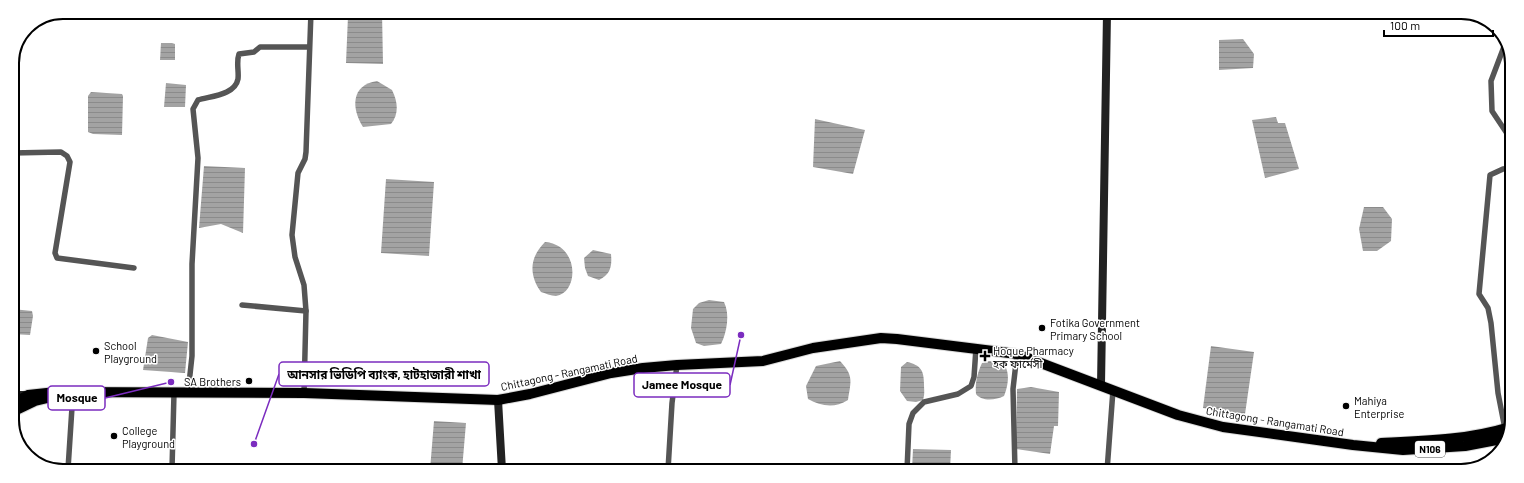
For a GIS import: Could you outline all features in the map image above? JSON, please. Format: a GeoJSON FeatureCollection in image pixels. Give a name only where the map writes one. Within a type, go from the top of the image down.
{"type":"FeatureCollection","features":[{"type":"Feature","properties":{"kind":"highway","name":"Chittagong - Rangamati Road"},"geometry":{"type":"LineString","coordinates":[[19,402],[30,398],[73,392],[304,393],[498,400],[530,394],[611,373],[677,364],[763,361],[813,348],[881,338],[914,340],[1016,354],[1202,422],[1353,445],[1403,450],[1434,449],[1503,434]]}},
{"type":"Feature","properties":{"kind":"highway","name":"Chittagong - Rangamati Road"},"geometry":{"type":"LineString","coordinates":[[19,407],[30,398]]}},
{"type":"Feature","properties":{"kind":"street"},"geometry":{"type":"LineString","coordinates":[[304,393],[306,311],[304,285],[295,257],[292,235],[298,174],[305,159],[306,152],[311,19]]}},
{"type":"Feature","properties":{"kind":"street"},"geometry":{"type":"LineString","coordinates":[[1101,385],[1107,19]]}},
{"type":"Feature","properties":{"kind":"street"},"geometry":{"type":"LineString","coordinates":[[188,393],[192,356],[192,264],[198,158],[193,109],[198,100],[225,93],[235,87],[238,79],[239,54],[254,52],[260,47],[309,47]]}},
{"type":"Feature","properties":{"kind":"street"},"geometry":{"type":"LineString","coordinates":[[1503,50],[1491,81],[1492,111],[1505,130]]}},
{"type":"Feature","properties":{"kind":"street"},"geometry":{"type":"LineString","coordinates":[[19,153],[61,152],[67,156],[70,162],[54,253],[57,258],[134,268]]}},
{"type":"Feature","properties":{"kind":"street"},"geometry":{"type":"LineString","coordinates":[[1505,169],[1490,175],[1479,294],[1488,308],[1491,323],[1498,392],[1505,424]]}},
{"type":"Feature","properties":{"kind":"street"},"geometry":{"type":"LineString","coordinates":[[242,305],[306,311]]}},
{"type":"Feature","properties":{"kind":"street"},"geometry":{"type":"LineString","coordinates":[[907,464],[909,424],[913,413],[924,402],[958,394],[971,386],[974,377],[976,348]]}},
{"type":"Feature","properties":{"kind":"street"},"geometry":{"type":"LineString","coordinates":[[1015,464],[1013,389],[1016,354]]}},
{"type":"Feature","properties":{"kind":"street"},"geometry":{"type":"LineString","coordinates":[[668,464],[672,403],[677,364]]}},
{"type":"Feature","properties":{"kind":"street"},"geometry":{"type":"LineString","coordinates":[[1107,464],[1113,390]]}},
{"type":"Feature","properties":{"kind":"street"},"geometry":{"type":"LineString","coordinates":[[68,464],[73,392]]}},
{"type":"Feature","properties":{"kind":"street"},"geometry":{"type":"LineString","coordinates":[[172,464],[174,393]]}},
{"type":"Feature","properties":{"kind":"street"},"geometry":{"type":"LineString","coordinates":[[19,396],[30,398]]}},
{"type":"Feature","properties":{"kind":"street"},"geometry":{"type":"LineString","coordinates":[[498,400],[502,464]]}},
{"type":"Feature","properties":{"kind":"shaded area"},"geometry":{"type":"Polygon","coordinates":[[[348,19],[382,19],[383,64],[346,63],[348,19]]]}},
{"type":"Feature","properties":{"kind":"shaded area"},"geometry":{"type":"Polygon","coordinates":[[[1243,39],[1254,54],[1253,68],[1219,70],[1219,40],[1243,39]]]}},
{"type":"Feature","properties":{"kind":"shaded area"},"geometry":{"type":"Polygon","coordinates":[[[161,43],[175,44],[175,60],[160,60],[161,43]]]}},
{"type":"Feature","properties":{"kind":"shaded area"},"geometry":{"type":"Polygon","coordinates":[[[377,81],[392,90],[396,99],[397,108],[394,120],[391,124],[363,127],[356,112],[356,98],[362,87],[368,83],[377,81]]]}},
{"type":"Feature","properties":{"kind":"shaded area"},"geometry":{"type":"Polygon","coordinates":[[[166,83],[186,85],[185,107],[164,107],[166,83]]]}},
{"type":"Feature","properties":{"kind":"shaded area"},"geometry":{"type":"Polygon","coordinates":[[[91,92],[122,94],[122,135],[93,134],[88,132],[88,96],[91,92]]]}},
{"type":"Feature","properties":{"kind":"shaded area"},"geometry":{"type":"Polygon","coordinates":[[[1276,117],[1278,123],[1285,123],[1299,169],[1265,178],[1252,120],[1276,117]]]}},
{"type":"Feature","properties":{"kind":"shaded area"},"geometry":{"type":"Polygon","coordinates":[[[815,119],[865,130],[853,174],[813,167],[815,119]]]}},
{"type":"Feature","properties":{"kind":"shaded area"},"geometry":{"type":"Polygon","coordinates":[[[204,166],[245,168],[243,233],[221,224],[199,228],[204,166]]]}},
{"type":"Feature","properties":{"kind":"shaded area"},"geometry":{"type":"Polygon","coordinates":[[[386,179],[434,182],[429,256],[381,253],[386,179]]]}},
{"type":"Feature","properties":{"kind":"shaded area"},"geometry":{"type":"Polygon","coordinates":[[[1364,207],[1383,207],[1392,219],[1391,241],[1377,251],[1363,251],[1359,229],[1364,207]]]}},
{"type":"Feature","properties":{"kind":"shaded area"},"geometry":{"type":"Polygon","coordinates":[[[545,242],[556,245],[565,251],[570,260],[572,269],[572,278],[569,287],[564,293],[556,296],[541,292],[534,279],[532,267],[534,260],[536,254],[545,242]]]}},
{"type":"Feature","properties":{"kind":"shaded area"},"geometry":{"type":"Polygon","coordinates":[[[593,250],[611,254],[610,269],[603,278],[599,280],[588,276],[585,268],[584,258],[593,250]]]}},
{"type":"Feature","properties":{"kind":"shaded area"},"geometry":{"type":"Polygon","coordinates":[[[709,300],[724,302],[727,312],[727,323],[721,344],[704,346],[696,343],[691,328],[693,309],[699,303],[709,300]]]}},
{"type":"Feature","properties":{"kind":"shaded area"},"geometry":{"type":"Polygon","coordinates":[[[19,310],[32,311],[33,316],[30,335],[19,334],[19,310]]]}},
{"type":"Feature","properties":{"kind":"shaded area"},"geometry":{"type":"Polygon","coordinates":[[[152,335],[188,342],[185,373],[143,370],[148,338],[152,335]]]}},
{"type":"Feature","properties":{"kind":"shaded area"},"geometry":{"type":"Polygon","coordinates":[[[1211,346],[1254,352],[1245,414],[1203,408],[1211,346]]]}},
{"type":"Feature","properties":{"kind":"shaded area"},"geometry":{"type":"Polygon","coordinates":[[[840,361],[848,371],[850,379],[848,400],[838,405],[828,406],[808,399],[806,386],[816,366],[840,361]]]}},
{"type":"Feature","properties":{"kind":"shaded area"},"geometry":{"type":"Polygon","coordinates":[[[989,361],[1002,362],[1007,370],[1008,379],[1004,396],[989,400],[979,397],[976,394],[976,390],[977,378],[982,363],[989,361]]]}},
{"type":"Feature","properties":{"kind":"shaded area"},"geometry":{"type":"Polygon","coordinates":[[[907,362],[916,365],[921,369],[924,379],[923,400],[916,402],[907,401],[900,391],[901,367],[907,362]]]}},
{"type":"Feature","properties":{"kind":"shaded area"},"geometry":{"type":"Polygon","coordinates":[[[1031,387],[1059,392],[1058,426],[1054,426],[1050,454],[1016,449],[1017,389],[1031,387]]]}},
{"type":"Feature","properties":{"kind":"shaded area"},"geometry":{"type":"Polygon","coordinates":[[[434,421],[466,423],[463,464],[430,464],[434,421]]]}},
{"type":"Feature","properties":{"kind":"shaded area"},"geometry":{"type":"Polygon","coordinates":[[[913,449],[951,450],[950,464],[912,464],[913,449]]]}},
{"type":"Feature","properties":{"kind":"place","name":"Fotika Government Primary School"},"geometry":{"type":"Point","coordinates":[1042,328]}},
{"type":"Feature","properties":{"kind":"place","name":"Jamee Mosque"},"geometry":{"type":"Point","coordinates":[741,335]}},
{"type":"Feature","properties":{"kind":"place","name":"School Playground"},"geometry":{"type":"Point","coordinates":[96,351]}},
{"type":"Feature","properties":{"kind":"place","name":"Hoque Pharmacy হক ফার্মেসী"},"geometry":{"type":"Point","coordinates":[985,356]}},
{"type":"Feature","properties":{"kind":"place","name":"SA Brothers"},"geometry":{"type":"Point","coordinates":[249,381]}},
{"type":"Feature","properties":{"kind":"place","name":"Mosque"},"geometry":{"type":"Point","coordinates":[171,382]}},
{"type":"Feature","properties":{"kind":"place","name":"Mahiya Enterprise"},"geometry":{"type":"Point","coordinates":[1346,406]}},
{"type":"Feature","properties":{"kind":"place","name":"College Playground"},"geometry":{"type":"Point","coordinates":[114,436]}},
{"type":"Feature","properties":{"kind":"place","name":"আনসার ভিডিপি ব্যাংক, হাটহাজারী শাখা"},"geometry":{"type":"Point","coordinates":[254,444]}}]}
